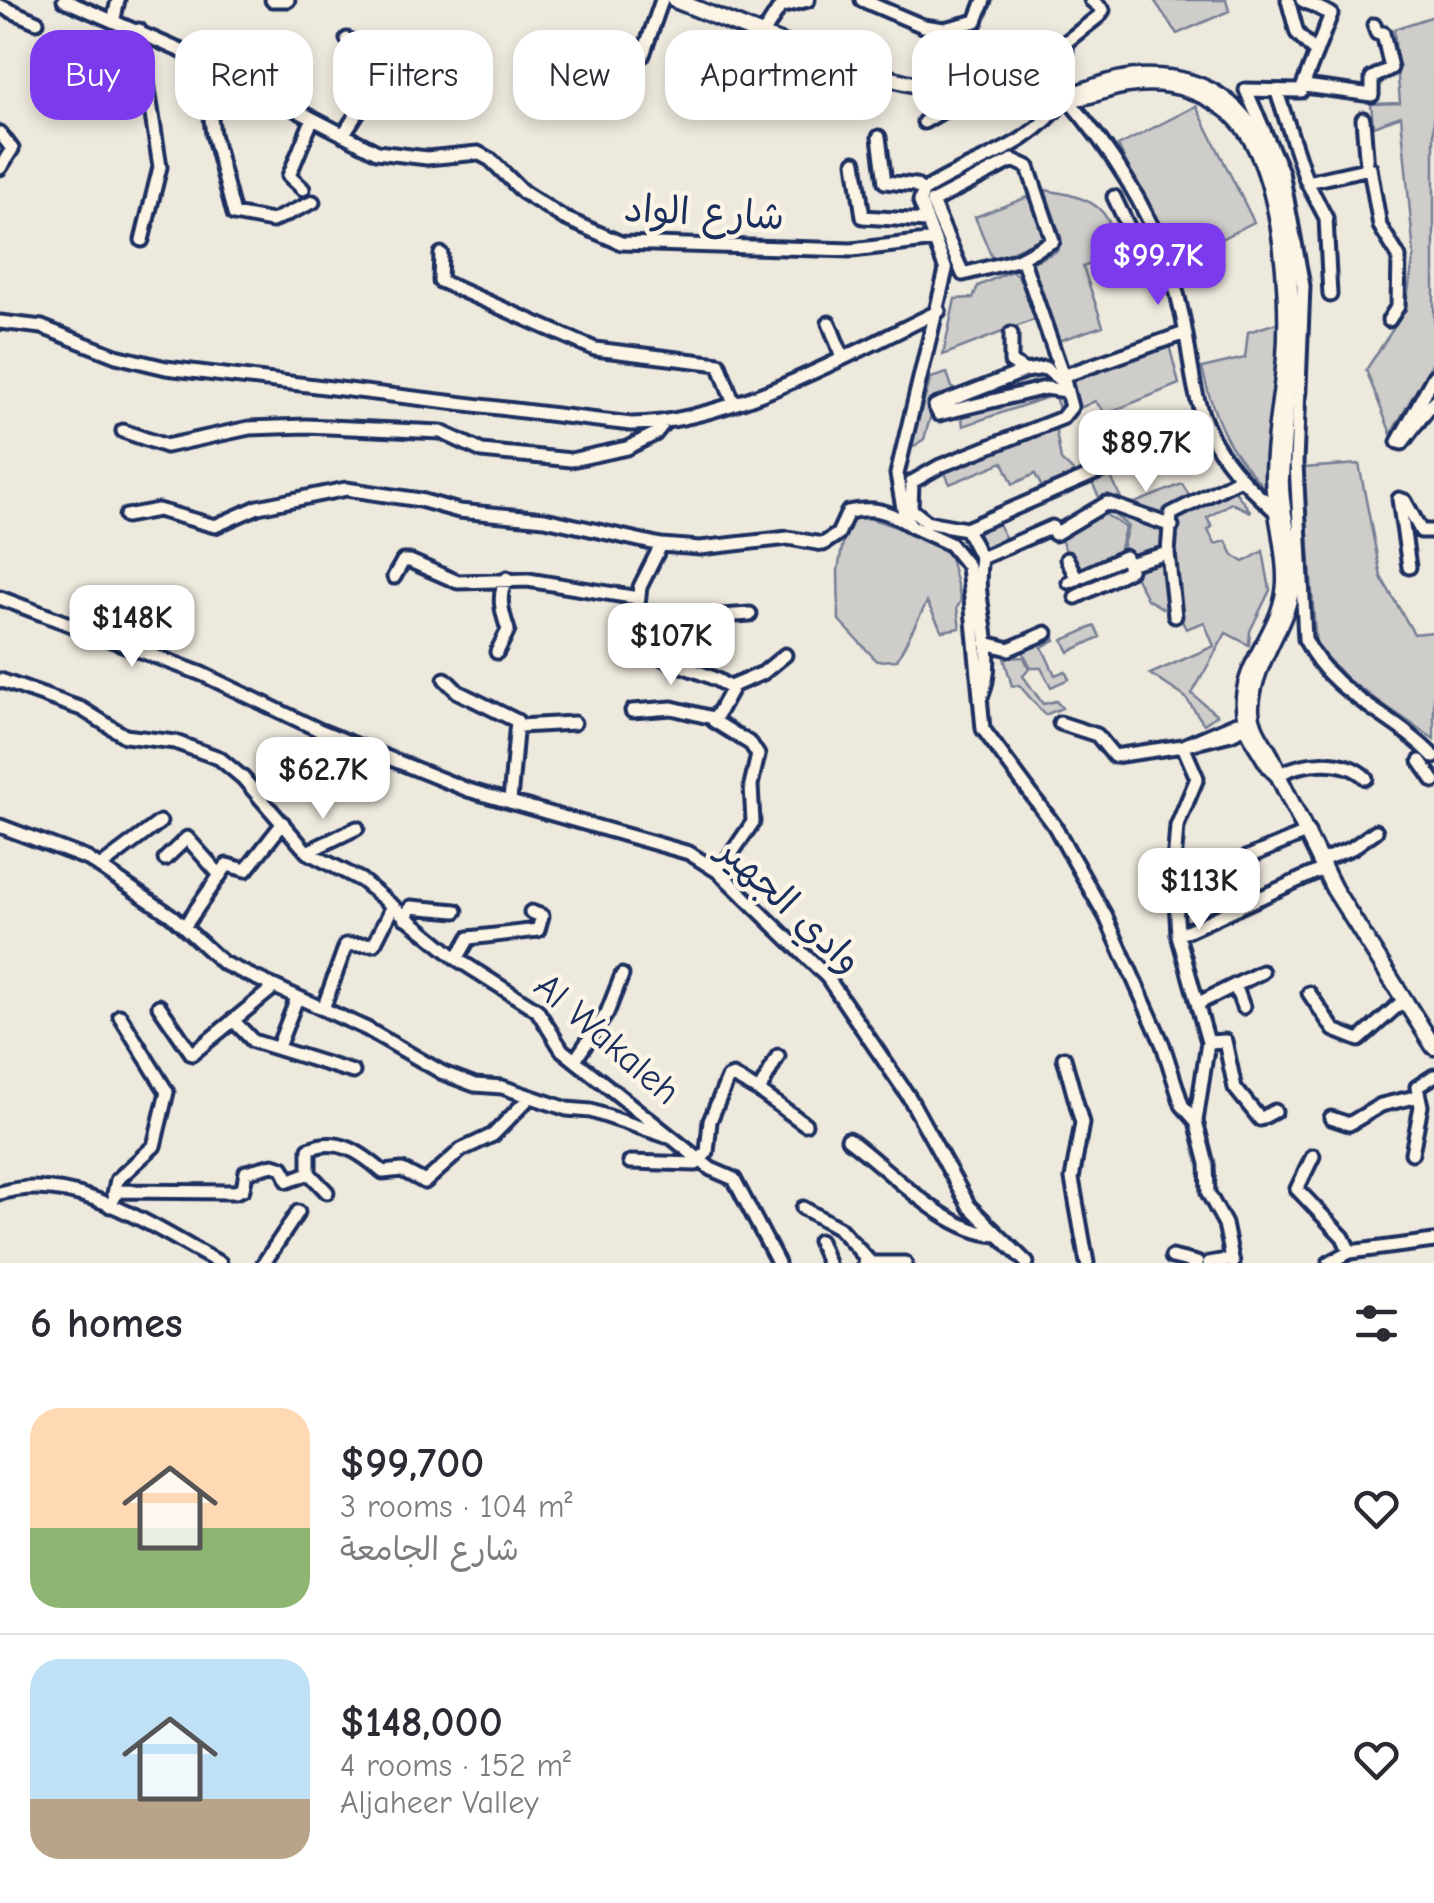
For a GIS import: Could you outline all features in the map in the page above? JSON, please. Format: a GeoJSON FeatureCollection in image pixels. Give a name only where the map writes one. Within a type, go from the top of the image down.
{"type":"FeatureCollection","features":[{"type":"Feature","properties":{"kind":"main road"},"geometry":{"type":"LineString","coordinates":[[675,0],[752,30]]}},
{"type":"Feature","properties":{"kind":"main road"},"geometry":{"type":"LineString","coordinates":[[1075,93],[1117,80],[1166,77],[1215,92],[1250,122],[1274,184],[1290,282],[1293,332],[1278,510],[1285,583],[1249,670],[1248,725],[1278,775],[1322,865],[1402,1001],[1434,1047]]}},
{"type":"Feature","properties":{"kind":"street","name":"شارع الواد"},"geometry":{"type":"LineString","coordinates":[[64,0],[139,30]]}},
{"type":"Feature","properties":{"kind":"street"},"geometry":{"type":"LineString","coordinates":[[114,18],[118,0]]}},
{"type":"Feature","properties":{"kind":"street"},"geometry":{"type":"LineString","coordinates":[[272,0],[288,0]]}},
{"type":"Feature","properties":{"kind":"street"},"geometry":{"type":"LineString","coordinates":[[645,49],[662,0]]}},
{"type":"Feature","properties":{"kind":"street"},"geometry":{"type":"LineString","coordinates":[[765,30],[780,7],[808,0]]}},
{"type":"Feature","properties":{"kind":"street"},"geometry":{"type":"LineString","coordinates":[[862,0],[922,26],[944,29],[976,21],[984,0]]}},
{"type":"Feature","properties":{"kind":"street"},"geometry":{"type":"LineString","coordinates":[[1075,35],[1102,10],[1091,0]]}},
{"type":"Feature","properties":{"kind":"street"},"geometry":{"type":"LineString","coordinates":[[1288,0],[1297,33],[1316,53]]}},
{"type":"Feature","properties":{"kind":"street"},"geometry":{"type":"LineString","coordinates":[[1302,0],[1331,14],[1305,86]]}},
{"type":"Feature","properties":{"kind":"street"},"geometry":{"type":"LineString","coordinates":[[0,6],[37,22]]}},
{"type":"Feature","properties":{"kind":"street"},"geometry":{"type":"LineString","coordinates":[[1374,24],[1377,33],[1384,33],[1391,68],[1372,78],[1372,95],[1305,86],[1293,93],[1246,90],[1282,172],[1303,286],[1296,463],[1305,638],[1317,663],[1333,681],[1406,730],[1434,757]]}},
{"type":"Feature","properties":{"kind":"street"},"geometry":{"type":"LineString","coordinates":[[1277,92],[1306,182],[1326,218],[1330,295]]}},
{"type":"Feature","properties":{"kind":"street"},"geometry":{"type":"LineString","coordinates":[[1075,108],[1119,164],[1153,229],[1172,278],[1204,426],[1240,479],[1278,510]]}},
{"type":"Feature","properties":{"kind":"street"},"geometry":{"type":"LineString","coordinates":[[1363,119],[1367,168],[1380,226],[1400,257],[1398,306],[1389,320]]}},
{"type":"Feature","properties":{"kind":"street"},"geometry":{"type":"LineString","coordinates":[[142,240],[160,167],[152,120]]}},
{"type":"Feature","properties":{"kind":"street"},"geometry":{"type":"LineString","coordinates":[[210,120],[234,214],[272,221],[313,202]]}},
{"type":"Feature","properties":{"kind":"street","name":"شارع الواد"},"geometry":{"type":"LineString","coordinates":[[312,120],[377,152],[426,158],[478,154],[491,160],[522,192],[564,218],[621,242],[852,250],[935,240]]}},
{"type":"Feature","properties":{"kind":"street"},"geometry":{"type":"LineString","coordinates":[[302,189],[289,176],[312,120]]}},
{"type":"Feature","properties":{"kind":"street"},"geometry":{"type":"LineString","coordinates":[[344,135],[354,120]]}},
{"type":"Feature","properties":{"kind":"street"},"geometry":{"type":"LineString","coordinates":[[922,190],[984,163],[1037,130],[1046,120]]}},
{"type":"Feature","properties":{"kind":"street"},"geometry":{"type":"LineString","coordinates":[[0,133],[12,149],[0,168]]}},
{"type":"Feature","properties":{"kind":"street"},"geometry":{"type":"LineString","coordinates":[[880,137],[885,182],[916,184],[922,190]]}},
{"type":"Feature","properties":{"kind":"street"},"geometry":{"type":"LineString","coordinates":[[1013,160],[1024,162],[1054,236],[1047,246],[1022,258],[963,274],[934,208],[936,197],[994,173],[1013,160]]}},
{"type":"Feature","properties":{"kind":"street"},"geometry":{"type":"LineString","coordinates":[[855,162],[863,216],[928,220]]}},
{"type":"Feature","properties":{"kind":"street"},"geometry":{"type":"LineString","coordinates":[[1306,182],[1367,168]]}},
{"type":"Feature","properties":{"kind":"street"},"geometry":{"type":"LineString","coordinates":[[911,526],[904,514],[897,474],[946,270],[920,202],[922,190]]}},
{"type":"Feature","properties":{"kind":"street"},"geometry":{"type":"LineString","coordinates":[[1114,197],[1133,237],[1153,229]]}},
{"type":"Feature","properties":{"kind":"street"},"geometry":{"type":"LineString","coordinates":[[441,254],[440,281],[595,349],[719,364],[734,404]]}},
{"type":"Feature","properties":{"kind":"street"},"geometry":{"type":"LineString","coordinates":[[1022,258],[1070,407],[1052,426],[940,466],[912,482],[912,509],[927,522],[948,530],[966,529],[1204,426]]}},
{"type":"Feature","properties":{"kind":"street"},"geometry":{"type":"LineString","coordinates":[[0,322],[42,327],[116,356],[166,368],[348,393],[392,393],[631,424],[663,424],[734,404],[938,310]]}},
{"type":"Feature","properties":{"kind":"street"},"geometry":{"type":"LineString","coordinates":[[829,323],[842,356]]}},
{"type":"Feature","properties":{"kind":"street"},"geometry":{"type":"LineString","coordinates":[[1011,334],[1010,362],[1024,372]]}},
{"type":"Feature","properties":{"kind":"street"},"geometry":{"type":"LineString","coordinates":[[1065,383],[1044,368],[935,406],[939,414],[1065,383],[1185,334]]}},
{"type":"Feature","properties":{"kind":"street"},"geometry":{"type":"LineString","coordinates":[[1434,376],[1398,442],[1402,443],[1434,401]]}},
{"type":"Feature","properties":{"kind":"street"},"geometry":{"type":"LineString","coordinates":[[123,431],[166,446],[268,428],[440,432],[482,451],[571,460],[627,448],[655,434],[663,424]]}},
{"type":"Feature","properties":{"kind":"street"},"geometry":{"type":"LineString","coordinates":[[1175,616],[1168,553],[1172,514],[1240,479]]}},
{"type":"Feature","properties":{"kind":"street"},"geometry":{"type":"LineString","coordinates":[[126,516],[158,510],[215,526],[258,507],[346,489],[420,500],[459,511],[545,519],[661,545],[700,548],[788,538],[823,544],[838,534],[848,512],[888,511],[950,544],[968,566],[983,730],[1054,825],[1106,917],[1163,1045],[1182,1105],[1196,1121]]}},
{"type":"Feature","properties":{"kind":"street"},"geometry":{"type":"LineString","coordinates":[[1408,568],[1400,499],[1422,531],[1434,532]]}},
{"type":"Feature","properties":{"kind":"street"},"geometry":{"type":"LineString","coordinates":[[981,558],[1052,527],[1055,534],[1106,504],[1172,526]]}},
{"type":"Feature","properties":{"kind":"street"},"geometry":{"type":"LineString","coordinates":[[966,529],[981,558],[977,578],[990,675],[978,704]]}},
{"type":"Feature","properties":{"kind":"street"},"geometry":{"type":"LineString","coordinates":[[661,545],[638,598],[634,639],[642,648],[730,688]]}},
{"type":"Feature","properties":{"kind":"street"},"geometry":{"type":"LineString","coordinates":[[1128,564],[1168,553]]}},
{"type":"Feature","properties":{"kind":"street"},"geometry":{"type":"LineString","coordinates":[[1066,558],[1073,581],[1124,558],[1130,570],[1076,597]]}},
{"type":"Feature","properties":{"kind":"street"},"geometry":{"type":"LineString","coordinates":[[394,577],[403,561],[458,582],[506,578],[638,598]]}},
{"type":"Feature","properties":{"kind":"street"},"geometry":{"type":"LineString","coordinates":[[497,652],[508,630],[501,609],[501,588],[506,578]]}},
{"type":"Feature","properties":{"kind":"street","name":"وادي الجهير"},"geometry":{"type":"LineString","coordinates":[[0,598],[198,672],[391,760],[510,802],[668,844],[719,872],[827,977],[850,1005],[910,1097],[969,1206],[1028,1263]]}},
{"type":"Feature","properties":{"kind":"street"},"geometry":{"type":"LineString","coordinates":[[636,616],[652,621],[750,614]]}},
{"type":"Feature","properties":{"kind":"street"},"geometry":{"type":"LineString","coordinates":[[986,643],[1009,649],[1046,633]]}},
{"type":"Feature","properties":{"kind":"street"},"geometry":{"type":"LineString","coordinates":[[714,718],[730,688],[764,673],[785,655]]}},
{"type":"Feature","properties":{"kind":"street","name":"Al Wakaleh"},"geometry":{"type":"LineString","coordinates":[[0,680],[82,709],[125,736],[175,742],[219,758],[243,778],[307,852],[361,880],[457,959],[537,1010],[562,1050],[701,1161],[734,1179],[778,1263]]}},
{"type":"Feature","properties":{"kind":"street"},"geometry":{"type":"LineString","coordinates":[[446,680],[458,692],[519,726],[574,724]]}},
{"type":"Feature","properties":{"kind":"street"},"geometry":{"type":"LineString","coordinates":[[632,711],[672,708],[714,718],[751,744],[758,755],[751,786],[753,822],[719,872]]}},
{"type":"Feature","properties":{"kind":"street"},"geometry":{"type":"LineString","coordinates":[[1060,723],[1098,734],[1114,756],[1183,746],[1248,725]]}},
{"type":"Feature","properties":{"kind":"street"},"geometry":{"type":"LineString","coordinates":[[510,802],[519,726]]}},
{"type":"Feature","properties":{"kind":"street"},"geometry":{"type":"LineString","coordinates":[[1183,746],[1197,778],[1177,826],[1178,935],[1208,1042],[1196,1121],[1207,1164],[1208,1193],[1225,1224],[1232,1261],[1208,1263]]}},
{"type":"Feature","properties":{"kind":"street"},"geometry":{"type":"LineString","coordinates":[[1420,761],[1434,781]]}},
{"type":"Feature","properties":{"kind":"street"},"geometry":{"type":"LineString","coordinates":[[1278,775],[1304,764],[1337,765],[1357,769],[1366,778]]}},
{"type":"Feature","properties":{"kind":"street"},"geometry":{"type":"LineString","coordinates":[[100,867],[160,822]]}},
{"type":"Feature","properties":{"kind":"street"},"geometry":{"type":"LineString","coordinates":[[184,927],[227,866],[246,870],[283,824]]}},
{"type":"Feature","properties":{"kind":"street"},"geometry":{"type":"LineString","coordinates":[[0,826],[100,867],[184,927],[223,963],[323,1009],[443,1073],[675,1139]]}},
{"type":"Feature","properties":{"kind":"street"},"geometry":{"type":"LineString","coordinates":[[307,852],[357,828]]}},
{"type":"Feature","properties":{"kind":"street"},"geometry":{"type":"LineString","coordinates":[[1178,935],[1322,865],[1376,831]]}},
{"type":"Feature","properties":{"kind":"street"},"geometry":{"type":"LineString","coordinates":[[1176,894],[1222,868],[1308,832]]}},
{"type":"Feature","properties":{"kind":"street"},"geometry":{"type":"LineString","coordinates":[[165,860],[187,838],[220,875]]}},
{"type":"Feature","properties":{"kind":"street"},"geometry":{"type":"LineString","coordinates":[[323,1009],[342,950],[351,944],[374,944],[393,906]]}},
{"type":"Feature","properties":{"kind":"street"},"geometry":{"type":"LineString","coordinates":[[405,918],[411,907],[456,911]]}},
{"type":"Feature","properties":{"kind":"street"},"geometry":{"type":"LineString","coordinates":[[457,959],[469,938],[538,930],[542,916],[531,912]]}},
{"type":"Feature","properties":{"kind":"street"},"geometry":{"type":"LineString","coordinates":[[1199,1003],[1262,972]]}},
{"type":"Feature","properties":{"kind":"street"},"geometry":{"type":"LineString","coordinates":[[575,1060],[606,1013],[622,975]]}},
{"type":"Feature","properties":{"kind":"street"},"geometry":{"type":"LineString","coordinates":[[1235,985],[1243,1006]]}},
{"type":"Feature","properties":{"kind":"street"},"geometry":{"type":"LineString","coordinates":[[159,1006],[192,1054],[273,988]]}},
{"type":"Feature","properties":{"kind":"street"},"geometry":{"type":"LineString","coordinates":[[1309,993],[1334,1030],[1359,1040],[1402,1001]]}},
{"type":"Feature","properties":{"kind":"street"},"geometry":{"type":"LineString","coordinates":[[278,1047],[296,998]]}},
{"type":"Feature","properties":{"kind":"street"},"geometry":{"type":"LineString","coordinates":[[112,1200],[117,1180],[154,1146],[167,1092],[120,1016]]}},
{"type":"Feature","properties":{"kind":"street"},"geometry":{"type":"LineString","coordinates":[[233,1020],[253,1041],[352,1072]]}},
{"type":"Feature","properties":{"kind":"street"},"geometry":{"type":"LineString","coordinates":[[1208,1042],[1225,1041],[1235,1088],[1260,1119],[1275,1111]]}},
{"type":"Feature","properties":{"kind":"street"},"geometry":{"type":"LineString","coordinates":[[759,1091],[778,1056]]}},
{"type":"Feature","properties":{"kind":"street"},"geometry":{"type":"LineString","coordinates":[[1064,1058],[1082,1123],[1072,1179],[1086,1263]]}},
{"type":"Feature","properties":{"kind":"street"},"geometry":{"type":"LineString","coordinates":[[630,1162],[701,1161],[728,1078],[733,1076],[805,1124]]}},
{"type":"Feature","properties":{"kind":"street"},"geometry":{"type":"LineString","coordinates":[[1412,1153],[1417,1087],[1434,1076]]}},
{"type":"Feature","properties":{"kind":"street"},"geometry":{"type":"LineString","coordinates":[[1332,1118],[1349,1124],[1381,1105],[1419,1096]]}},
{"type":"Feature","properties":{"kind":"street"},"geometry":{"type":"LineString","coordinates":[[326,1192],[308,1173],[308,1155],[313,1146],[351,1147],[382,1172],[402,1170],[425,1182],[461,1150],[493,1135],[530,1097]]}},
{"type":"Feature","properties":{"kind":"street"},"geometry":{"type":"LineString","coordinates":[[848,1140],[942,1216],[978,1234],[996,1236]]}},
{"type":"Feature","properties":{"kind":"street"},"geometry":{"type":"LineString","coordinates":[[1313,1156],[1297,1188],[1343,1237],[1350,1252]]}},
{"type":"Feature","properties":{"kind":"street"},"geometry":{"type":"LineString","coordinates":[[112,1200],[152,1188],[234,1192],[243,1189],[246,1172],[273,1165],[283,1168],[288,1181],[308,1173]]}},
{"type":"Feature","properties":{"kind":"street"},"geometry":{"type":"LineString","coordinates":[[0,1193],[36,1186],[112,1200],[220,1263]]}},
{"type":"Feature","properties":{"kind":"street"},"geometry":{"type":"LineString","coordinates":[[803,1208],[840,1228],[867,1262],[905,1263]]}},
{"type":"Feature","properties":{"kind":"street"},"geometry":{"type":"LineString","coordinates":[[264,1263],[298,1212]]}},
{"type":"Feature","properties":{"kind":"street"},"geometry":{"type":"LineString","coordinates":[[819,1241],[828,1263]]}},
{"type":"Feature","properties":{"kind":"street"},"geometry":{"type":"LineString","coordinates":[[1330,1263],[1350,1252],[1434,1242]]}},
{"type":"Feature","properties":{"kind":"street"},"geometry":{"type":"LineString","coordinates":[[1172,1258],[1197,1263]]}},
{"type":"Feature","properties":{"kind":"shaded area"},"geometry":{"type":"Polygon","coordinates":[[[1154,0],[1226,0],[1229,11],[1177,34],[1154,0]]]}},
{"type":"Feature","properties":{"kind":"shaded area"},"geometry":{"type":"Polygon","coordinates":[[[1434,16],[1434,360],[1391,434],[1366,370],[1405,311],[1414,255],[1401,116],[1373,126],[1371,104],[1400,103],[1394,29],[1434,16]]]}},
{"type":"Feature","properties":{"kind":"shaded area"},"geometry":{"type":"Polygon","coordinates":[[[1196,106],[1254,222],[1176,262],[1118,146],[1196,106]]]}},
{"type":"Feature","properties":{"kind":"shaded area"},"geometry":{"type":"Polygon","coordinates":[[[1045,190],[1074,196],[1095,206],[1110,223],[1118,253],[1083,267],[1103,326],[1058,341],[1033,272],[1033,262],[1057,251],[1061,238],[1045,190]]]}},
{"type":"Feature","properties":{"kind":"shaded area"},"geometry":{"type":"Polygon","coordinates":[[[1033,195],[1045,237],[993,260],[975,217],[1033,195]]]}},
{"type":"Feature","properties":{"kind":"shaded area"},"geometry":{"type":"Polygon","coordinates":[[[1011,271],[1018,275],[1036,319],[943,355],[955,299],[973,298],[978,286],[1011,271]]]}},
{"type":"Feature","properties":{"kind":"shaded area"},"geometry":{"type":"Polygon","coordinates":[[[1280,322],[1271,495],[1226,437],[1202,368],[1245,358],[1248,332],[1280,322]]]}},
{"type":"Feature","properties":{"kind":"shaded area"},"geometry":{"type":"Polygon","coordinates":[[[1168,341],[1179,384],[1106,414],[1095,401],[1078,409],[1068,377],[1168,341]]]}},
{"type":"Feature","properties":{"kind":"shaded area"},"geometry":{"type":"Polygon","coordinates":[[[1045,369],[1063,383],[990,399],[961,415],[940,412],[971,394],[991,395],[1003,384],[1045,369]]]}},
{"type":"Feature","properties":{"kind":"shaded area"},"geometry":{"type":"Polygon","coordinates":[[[947,373],[953,390],[1008,374],[990,393],[970,390],[934,405],[924,439],[909,450],[931,378],[947,373]]]}},
{"type":"Feature","properties":{"kind":"shaded area"},"geometry":{"type":"Polygon","coordinates":[[[1045,390],[1068,396],[1062,416],[1054,395],[963,426],[962,417],[991,403],[1045,390]]]}},
{"type":"Feature","properties":{"kind":"shaded area"},"geometry":{"type":"Polygon","coordinates":[[[1055,426],[1061,460],[1080,478],[1045,493],[1035,474],[1013,484],[1003,462],[950,484],[943,469],[1055,426]]]}},
{"type":"Feature","properties":{"kind":"shaded area"},"geometry":{"type":"Polygon","coordinates":[[[1359,464],[1381,577],[1414,634],[1434,632],[1434,739],[1348,680],[1316,646],[1303,468],[1359,464]]]}},
{"type":"Feature","properties":{"kind":"shaded area"},"geometry":{"type":"Polygon","coordinates":[[[1110,475],[1125,507],[1102,503],[1092,483],[1110,475]]]}},
{"type":"Feature","properties":{"kind":"shaded area"},"geometry":{"type":"Polygon","coordinates":[[[1182,484],[1191,498],[1170,523],[1125,507],[1182,484]]]}},
{"type":"Feature","properties":{"kind":"shaded area"},"geometry":{"type":"Polygon","coordinates":[[[1234,490],[1251,512],[1231,503],[1207,518],[1212,527],[1208,530],[1215,544],[1226,541],[1233,555],[1244,562],[1263,551],[1270,590],[1250,631],[1249,645],[1226,633],[1192,694],[1217,715],[1204,724],[1185,697],[1150,674],[1214,646],[1204,622],[1186,629],[1180,616],[1173,574],[1175,516],[1234,490]]]}},
{"type":"Feature","properties":{"kind":"shaded area"},"geometry":{"type":"Polygon","coordinates":[[[1104,507],[1171,527],[1167,552],[1129,562],[1122,549],[1128,526],[1104,507]]]}},
{"type":"Feature","properties":{"kind":"shaded area"},"geometry":{"type":"Polygon","coordinates":[[[858,514],[913,533],[949,554],[961,600],[957,608],[960,628],[942,631],[927,602],[897,660],[877,661],[839,620],[838,570],[847,520],[858,514]]]}},
{"type":"Feature","properties":{"kind":"shaded area"},"geometry":{"type":"Polygon","coordinates":[[[1105,514],[1125,527],[1120,549],[1123,557],[1078,576],[1058,534],[1105,514]]]}},
{"type":"Feature","properties":{"kind":"shaded area"},"geometry":{"type":"Polygon","coordinates":[[[996,520],[1008,543],[982,554],[971,531],[996,520]]]}},
{"type":"Feature","properties":{"kind":"shaded area"},"geometry":{"type":"Polygon","coordinates":[[[1168,555],[1174,615],[1147,599],[1130,566],[1168,555]]]}},
{"type":"Feature","properties":{"kind":"shaded area"},"geometry":{"type":"Polygon","coordinates":[[[1095,626],[1100,637],[1069,652],[1063,640],[1095,626]]]}},
{"type":"Feature","properties":{"kind":"shaded area"},"geometry":{"type":"Polygon","coordinates":[[[1052,633],[1055,640],[1042,647],[1055,675],[1065,671],[1069,679],[1051,687],[1041,668],[1031,668],[1021,648],[1052,633]]]}},
{"type":"Feature","properties":{"kind":"shaded area"},"geometry":{"type":"Polygon","coordinates":[[[1024,657],[1029,669],[1023,676],[1043,704],[1056,701],[1062,708],[1045,715],[1019,685],[1012,686],[1004,658],[1024,657]]]}}]}
